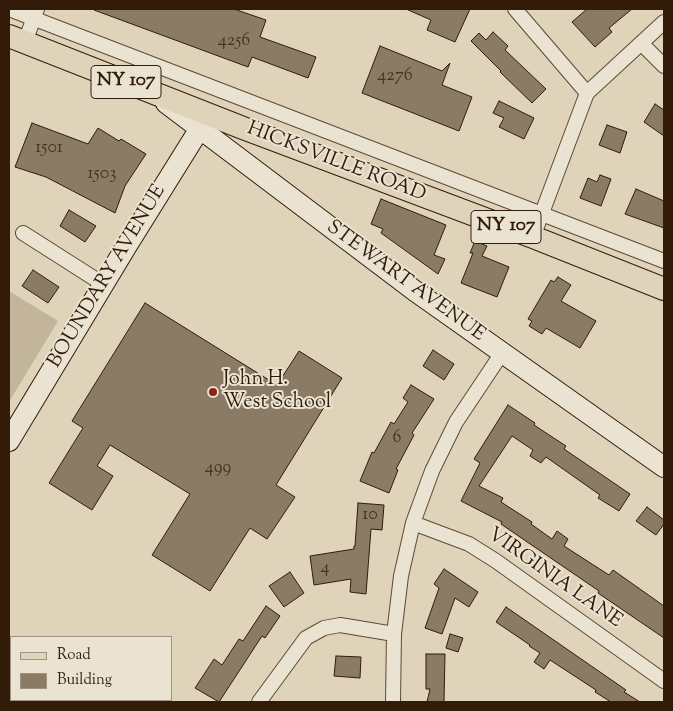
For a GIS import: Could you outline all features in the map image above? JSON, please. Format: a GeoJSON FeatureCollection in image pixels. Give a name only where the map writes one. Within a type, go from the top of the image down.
{"type":"FeatureCollection","features":[{"type":"Feature","properties":{"kind":"main road","name":"HICKSVILLE ROAD"},"geometry":{"type":"LineString","coordinates":[[17,39],[150,91],[204,121],[533,237],[664,289]]}},
{"type":"Feature","properties":{"kind":"main road","name":"BOUNDARY AVENUE"},"geometry":{"type":"LineString","coordinates":[[9,441],[204,121]]}},
{"type":"Feature","properties":{"kind":"main road","name":"STEWART AVENUE"},"geometry":{"type":"LineString","coordinates":[[204,121],[415,291],[664,467]]}},
{"type":"Feature","properties":{"kind":"street","name":"HICKSVILLE ROAD"},"geometry":{"type":"LineString","coordinates":[[9,9],[36,13],[664,262]]}},
{"type":"Feature","properties":{"kind":"street"},"geometry":{"type":"LineString","coordinates":[[515,9],[588,92]]}},
{"type":"Feature","properties":{"kind":"street"},"geometry":{"type":"LineString","coordinates":[[17,39],[36,13]]}},
{"type":"Feature","properties":{"kind":"street"},"geometry":{"type":"LineString","coordinates":[[533,237],[588,92],[664,22]]}},
{"type":"Feature","properties":{"kind":"street"},"geometry":{"type":"LineString","coordinates":[[642,44],[664,66]]}},
{"type":"Feature","properties":{"kind":"street"},"geometry":{"type":"LineString","coordinates":[[23,233],[103,284]]}},
{"type":"Feature","properties":{"kind":"street"},"geometry":{"type":"LineString","coordinates":[[393,702],[394,634],[401,576],[413,523],[432,471],[456,422],[502,353]]}},
{"type":"Feature","properties":{"kind":"street","name":"VIRGINIA LANE"},"geometry":{"type":"LineString","coordinates":[[413,523],[469,544],[496,560],[664,681]]}},
{"type":"Feature","properties":{"kind":"street"},"geometry":{"type":"LineString","coordinates":[[259,702],[306,638],[324,628],[340,625],[394,634]]}},
{"type":"Feature","properties":{"kind":"shaded area"},"geometry":{"type":"Polygon","coordinates":[[[9,291],[58,321],[9,402],[9,291]]]}},
{"type":"Feature","properties":{"kind":"building"},"geometry":{"type":"Polygon","coordinates":[[[95,9],[234,9],[266,20],[260,37],[316,57],[308,78],[252,57],[248,67],[95,9]]]}},
{"type":"Feature","properties":{"kind":"building"},"geometry":{"type":"Polygon","coordinates":[[[406,9],[470,9],[455,42],[427,30],[431,20],[406,9]]]}},
{"type":"Feature","properties":{"kind":"building"},"geometry":{"type":"Polygon","coordinates":[[[587,9],[632,9],[609,28],[612,32],[595,47],[572,22],[587,9]]]}},
{"type":"Feature","properties":{"kind":"building"},"geometry":{"type":"Polygon","coordinates":[[[493,32],[508,46],[505,50],[546,89],[532,103],[471,41],[479,33],[486,40],[493,32]]]}},
{"type":"Feature","properties":{"kind":"building"},"geometry":{"type":"Polygon","coordinates":[[[380,46],[442,71],[450,63],[442,85],[472,97],[459,131],[362,93],[380,46]]]}},
{"type":"Feature","properties":{"kind":"building"},"geometry":{"type":"Polygon","coordinates":[[[499,101],[534,118],[524,139],[499,127],[504,118],[493,113],[499,101]]]}},
{"type":"Feature","properties":{"kind":"building"},"geometry":{"type":"Polygon","coordinates":[[[655,104],[664,110],[664,136],[644,122],[655,104]]]}},
{"type":"Feature","properties":{"kind":"building"},"geometry":{"type":"Polygon","coordinates":[[[32,123],[88,144],[98,128],[146,154],[125,186],[115,213],[46,177],[15,167],[32,123]]]}},
{"type":"Feature","properties":{"kind":"building"},"geometry":{"type":"Polygon","coordinates":[[[607,125],[627,132],[620,153],[599,145],[607,125]]]}},
{"type":"Feature","properties":{"kind":"building"},"geometry":{"type":"Polygon","coordinates":[[[600,175],[611,179],[601,206],[580,198],[588,178],[597,182],[600,175]]]}},
{"type":"Feature","properties":{"kind":"building"},"geometry":{"type":"Polygon","coordinates":[[[636,189],[664,201],[664,228],[625,214],[636,189]]]}},
{"type":"Feature","properties":{"kind":"building"},"geometry":{"type":"Polygon","coordinates":[[[381,199],[446,225],[434,255],[445,259],[438,274],[381,233],[383,229],[371,224],[381,199]]]}},
{"type":"Feature","properties":{"kind":"building"},"geometry":{"type":"Polygon","coordinates":[[[69,210],[96,226],[85,242],[60,226],[69,210]]]}},
{"type":"Feature","properties":{"kind":"building"},"geometry":{"type":"Polygon","coordinates":[[[475,241],[487,246],[482,256],[509,267],[497,297],[461,283],[473,253],[470,253],[475,241]]]}},
{"type":"Feature","properties":{"kind":"building"},"geometry":{"type":"Polygon","coordinates":[[[33,270],[59,287],[48,303],[22,286],[33,270]]]}},
{"type":"Feature","properties":{"kind":"building"},"geometry":{"type":"Polygon","coordinates":[[[558,277],[571,285],[561,301],[596,321],[580,348],[546,328],[542,334],[529,326],[532,321],[528,319],[551,280],[554,282],[558,277]]]}},
{"type":"Feature","properties":{"kind":"building"},"geometry":{"type":"Polygon","coordinates":[[[145,303],[277,385],[299,351],[342,378],[276,485],[295,497],[267,539],[250,528],[210,591],[152,555],[190,494],[110,445],[97,466],[113,476],[92,510],[49,483],[83,428],[72,421],[145,303]]]}},
{"type":"Feature","properties":{"kind":"building"},"geometry":{"type":"Polygon","coordinates":[[[433,350],[454,364],[444,380],[423,366],[433,350]]]}},
{"type":"Feature","properties":{"kind":"building"},"geometry":{"type":"Polygon","coordinates":[[[411,385],[434,399],[412,433],[414,435],[396,469],[398,470],[389,493],[360,481],[372,452],[374,453],[391,422],[394,424],[408,402],[403,398],[411,385]]]}},
{"type":"Feature","properties":{"kind":"building"},"geometry":{"type":"Polygon","coordinates":[[[508,405],[566,446],[564,449],[630,494],[619,511],[598,498],[600,495],[546,457],[541,463],[530,456],[533,450],[512,436],[479,486],[503,498],[501,502],[532,522],[531,524],[552,539],[557,531],[568,539],[564,546],[609,575],[613,570],[664,606],[664,638],[501,524],[502,522],[461,501],[480,463],[474,459],[508,405]]]}},
{"type":"Feature","properties":{"kind":"building"},"geometry":{"type":"Polygon","coordinates":[[[358,503],[384,505],[382,530],[371,529],[366,594],[350,592],[351,579],[314,585],[310,556],[354,549],[358,503]]]}},
{"type":"Feature","properties":{"kind":"building"},"geometry":{"type":"Polygon","coordinates":[[[647,507],[664,520],[664,524],[656,535],[636,521],[647,507]]]}},
{"type":"Feature","properties":{"kind":"building"},"geometry":{"type":"Polygon","coordinates":[[[444,569],[478,592],[469,607],[455,598],[442,634],[425,628],[439,588],[434,584],[444,569]]]}},
{"type":"Feature","properties":{"kind":"building"},"geometry":{"type":"Polygon","coordinates":[[[290,572],[304,593],[284,607],[269,586],[290,572]]]}},
{"type":"Feature","properties":{"kind":"building"},"geometry":{"type":"Polygon","coordinates":[[[266,606],[280,616],[265,638],[262,636],[219,702],[195,688],[214,659],[222,665],[239,639],[243,641],[266,606]]]}},
{"type":"Feature","properties":{"kind":"building"},"geometry":{"type":"Polygon","coordinates":[[[506,607],[626,690],[624,692],[640,702],[611,702],[550,660],[544,669],[534,662],[540,653],[496,622],[506,607]]]}},
{"type":"Feature","properties":{"kind":"building"},"geometry":{"type":"Polygon","coordinates":[[[450,634],[463,638],[458,652],[446,648],[450,634]]]}},
{"type":"Feature","properties":{"kind":"building"},"geometry":{"type":"Polygon","coordinates":[[[426,654],[445,654],[444,702],[427,702],[430,689],[426,689],[426,654]]]}},
{"type":"Feature","properties":{"kind":"building"},"geometry":{"type":"Polygon","coordinates":[[[336,656],[361,657],[360,678],[334,676],[336,656]]]}},
{"type":"Feature","properties":{"kind":"place","name":"John H. West School"},"geometry":{"type":"Point","coordinates":[213,392]}}]}
